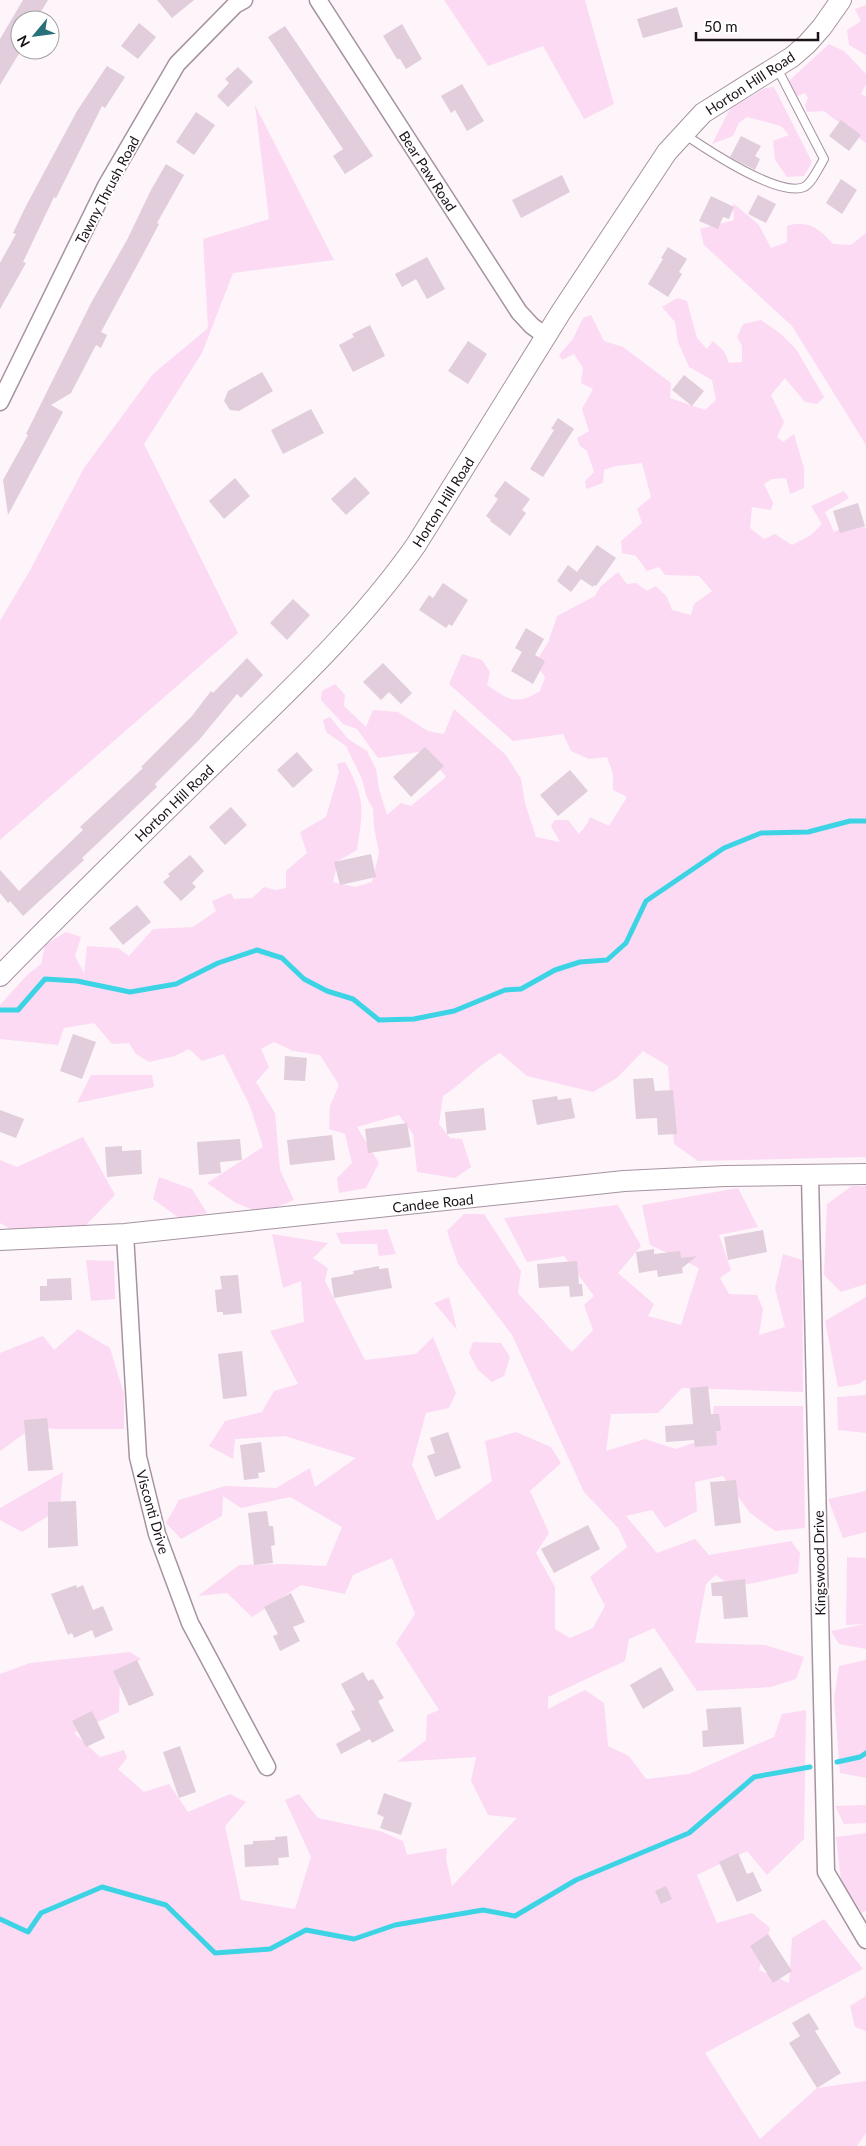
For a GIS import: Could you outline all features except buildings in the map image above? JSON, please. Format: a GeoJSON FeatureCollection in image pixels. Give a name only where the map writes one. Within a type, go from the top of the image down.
{"type":"FeatureCollection","features":[{"type":"Feature","properties":{"kind":"street","name":"Tawny Thrush Road"},"geometry":{"type":"LineString","coordinates":[[0,402],[106,186],[177,64],[235,6],[244,0]]}},
{"type":"Feature","properties":{"kind":"street","name":"Bear Paw Road"},"geometry":{"type":"LineString","coordinates":[[318,0],[519,312],[532,326],[546,336]]}},
{"type":"Feature","properties":{"kind":"street","name":"Horton Hill Road"},"geometry":{"type":"LineString","coordinates":[[0,976],[300,680],[372,605],[416,545],[546,336],[650,176],[682,134],[703,113],[719,101],[777,67],[807,44],[841,0]]}},
{"type":"Feature","properties":{"kind":"street","name":"Candee Road"},"geometry":{"type":"LineString","coordinates":[[0,1240],[125,1234],[624,1181],[725,1176],[866,1174]]}},
{"type":"Feature","properties":{"kind":"street","name":"Kingswood Drive"},"geometry":{"type":"LineString","coordinates":[[810,1176],[826,1872],[866,1940]]}},
{"type":"Feature","properties":{"kind":"street","name":"Visconti Drive"},"geometry":{"type":"LineString","coordinates":[[125,1234],[138,1457],[157,1534],[190,1623],[267,1767]]}},
{"type":"Feature","properties":{"kind":"lane"},"geometry":{"type":"LineString","coordinates":[[682,134],[730,164],[765,181],[796,190],[806,186],[824,160],[777,67]]}},
{"type":"Feature","properties":{"kind":"shaded area"},"geometry":{"type":"Polygon","coordinates":[[[444,0],[585,0],[614,104],[584,119],[543,46],[488,66],[444,0]]]}},
{"type":"Feature","properties":{"kind":"shaded area"},"geometry":{"type":"Polygon","coordinates":[[[866,5],[866,55],[849,45],[847,30],[861,21],[855,9],[866,5]]]}},
{"type":"Feature","properties":{"kind":"shaded area"},"geometry":{"type":"Polygon","coordinates":[[[829,44],[844,51],[866,74],[866,84],[861,94],[866,97],[866,143],[824,111],[807,112],[805,105],[808,98],[805,93],[795,97],[789,81],[829,44]]]}},
{"type":"Feature","properties":{"kind":"shaded area"},"geometry":{"type":"Polygon","coordinates":[[[774,87],[812,162],[804,176],[787,177],[775,160],[773,141],[789,135],[781,126],[747,117],[739,123],[733,136],[712,144],[730,109],[765,88],[774,87]]]}},
{"type":"Feature","properties":{"kind":"shaded area"},"geometry":{"type":"Polygon","coordinates":[[[255,105],[334,260],[233,273],[202,353],[144,444],[238,633],[0,840],[0,621],[29,572],[84,468],[153,374],[208,328],[203,239],[269,219],[255,105]]]}},
{"type":"Feature","properties":{"kind":"shaded area"},"geometry":{"type":"Polygon","coordinates":[[[733,203],[759,225],[771,248],[787,242],[787,226],[795,224],[808,225],[819,230],[833,244],[851,245],[866,233],[866,445],[792,326],[704,245],[700,229],[734,220],[733,203]]]}},
{"type":"Feature","properties":{"kind":"shaded area"},"geometry":{"type":"Polygon","coordinates":[[[677,298],[687,301],[697,338],[707,349],[713,341],[724,351],[729,363],[742,362],[742,346],[737,337],[743,324],[761,320],[781,334],[796,349],[824,397],[817,404],[805,402],[785,378],[771,395],[784,422],[777,437],[783,442],[794,434],[804,468],[804,488],[790,494],[786,478],[772,479],[764,484],[773,503],[771,510],[752,507],[750,528],[764,539],[775,534],[792,545],[811,535],[822,524],[811,506],[844,491],[849,498],[825,512],[834,532],[859,519],[866,529],[866,1157],[698,1161],[674,1144],[668,1066],[643,1051],[617,1078],[593,1092],[527,1076],[500,1053],[443,1096],[439,1124],[450,1138],[462,1139],[471,1167],[455,1178],[417,1172],[413,1134],[399,1115],[357,1127],[379,1163],[366,1188],[339,1193],[337,1178],[352,1163],[345,1134],[329,1129],[330,1106],[339,1085],[320,1055],[293,1051],[274,1042],[261,1049],[269,1067],[256,1082],[275,1113],[280,1170],[294,1200],[262,1213],[236,1203],[207,1183],[263,1147],[250,1106],[224,1054],[202,1061],[189,1049],[175,1056],[149,1062],[136,1054],[129,1043],[112,1044],[94,1023],[64,1028],[58,1045],[0,1039],[0,1005],[27,975],[41,964],[45,945],[66,932],[81,937],[75,956],[84,973],[87,946],[118,948],[129,956],[153,929],[193,927],[216,911],[212,901],[231,893],[234,899],[252,898],[264,887],[276,890],[286,888],[286,871],[307,853],[300,832],[326,817],[339,772],[337,764],[345,762],[357,786],[361,804],[361,824],[357,850],[338,861],[333,882],[355,887],[372,882],[379,853],[373,809],[367,798],[362,779],[346,746],[326,732],[323,720],[330,717],[348,739],[367,751],[376,769],[379,789],[387,815],[401,803],[411,806],[446,777],[426,751],[378,758],[357,729],[343,724],[321,700],[322,691],[335,684],[345,695],[344,706],[366,727],[373,710],[398,712],[428,731],[444,734],[454,709],[506,755],[521,779],[525,803],[536,837],[560,842],[551,826],[555,820],[568,820],[579,834],[590,817],[609,826],[627,797],[613,790],[613,774],[607,757],[589,759],[571,751],[563,734],[513,741],[449,684],[462,654],[482,660],[490,672],[487,685],[507,697],[518,700],[532,696],[540,691],[545,677],[535,663],[548,643],[557,616],[595,596],[600,587],[618,572],[627,584],[636,583],[647,591],[656,586],[667,597],[672,610],[691,615],[694,604],[712,591],[699,576],[665,575],[659,567],[647,571],[636,556],[622,553],[621,541],[642,523],[637,509],[651,497],[642,463],[616,466],[604,470],[603,483],[586,489],[585,481],[594,472],[587,451],[580,446],[577,438],[589,431],[582,409],[593,389],[581,383],[583,368],[574,354],[562,360],[559,355],[573,339],[583,318],[591,315],[604,341],[623,347],[671,383],[670,398],[705,410],[716,400],[712,380],[689,367],[678,342],[675,322],[662,307],[677,298]]]}},
{"type":"Feature","properties":{"kind":"shaded area"},"geometry":{"type":"Polygon","coordinates":[[[91,1075],[152,1075],[154,1087],[77,1103],[91,1075]]]}},
{"type":"Feature","properties":{"kind":"shaded area"},"geometry":{"type":"Polygon","coordinates":[[[83,1137],[115,1195],[85,1226],[16,1232],[0,1223],[0,1160],[17,1167],[83,1137]]]}},
{"type":"Feature","properties":{"kind":"shaded area"},"geometry":{"type":"Polygon","coordinates":[[[159,1177],[192,1189],[207,1213],[179,1218],[153,1199],[159,1177]]]}},
{"type":"Feature","properties":{"kind":"shaded area"},"geometry":{"type":"Polygon","coordinates":[[[852,1186],[866,1186],[866,1284],[841,1292],[824,1275],[827,1204],[852,1186]]]}},
{"type":"Feature","properties":{"kind":"shaded area"},"geometry":{"type":"Polygon","coordinates":[[[738,1188],[758,1227],[719,1235],[731,1270],[720,1278],[729,1294],[757,1295],[763,1309],[759,1335],[785,1327],[775,1288],[783,1254],[802,1260],[803,1392],[682,1388],[658,1413],[611,1414],[606,1451],[645,1439],[676,1449],[710,1437],[714,1406],[803,1406],[805,1528],[775,1531],[750,1513],[723,1476],[695,1482],[697,1511],[665,1528],[652,1510],[626,1516],[657,1553],[695,1539],[709,1555],[791,1541],[800,1553],[798,1573],[731,1586],[716,1575],[706,1584],[695,1643],[765,1645],[804,1657],[796,1679],[771,1687],[697,1691],[654,1628],[629,1639],[625,1661],[548,1697],[548,1709],[585,1690],[604,1703],[608,1746],[629,1756],[646,1779],[689,1774],[774,1737],[782,1714],[806,1710],[804,1839],[767,1875],[747,1851],[697,1875],[717,1923],[752,1913],[770,1928],[759,1970],[789,1983],[792,1938],[824,1919],[863,1969],[705,2053],[760,2139],[817,2088],[866,2081],[866,2133],[857,2146],[0,2146],[0,1674],[30,1663],[130,1652],[141,1659],[120,1674],[119,1712],[74,1733],[100,1757],[124,1750],[127,1758],[118,1769],[144,1792],[169,1784],[188,1812],[230,1794],[246,1802],[225,1826],[241,1900],[295,1909],[311,1857],[285,1800],[299,1794],[318,1818],[380,1831],[403,1841],[407,1855],[447,1848],[446,1859],[452,1886],[517,1818],[488,1815],[471,1781],[476,1757],[397,1762],[426,1740],[427,1715],[439,1710],[396,1643],[415,1614],[392,1558],[353,1575],[345,1594],[301,1585],[252,1617],[227,1593],[198,1596],[239,1565],[284,1564],[326,1566],[342,1527],[290,1497],[241,1508],[223,1496],[222,1516],[181,1539],[166,1523],[179,1500],[225,1486],[276,1488],[310,1468],[315,1487],[356,1458],[285,1436],[235,1439],[233,1459],[209,1446],[225,1421],[262,1412],[274,1391],[298,1384],[270,1331],[304,1322],[301,1281],[283,1288],[272,1234],[328,1243],[313,1258],[328,1268],[325,1281],[365,1360],[416,1354],[433,1337],[456,1393],[449,1408],[426,1413],[412,1465],[437,1521],[492,1481],[485,1441],[516,1432],[551,1447],[561,1463],[530,1491],[549,1533],[536,1553],[555,1587],[555,1629],[570,1638],[593,1628],[605,1606],[590,1577],[627,1547],[619,1529],[584,1492],[512,1335],[458,1264],[447,1231],[464,1214],[484,1214],[521,1271],[518,1293],[572,1352],[593,1330],[584,1305],[594,1296],[564,1256],[527,1262],[504,1218],[618,1205],[641,1246],[618,1273],[654,1304],[648,1316],[681,1325],[699,1268],[650,1245],[642,1205],[738,1188]]]}},
{"type":"Feature","properties":{"kind":"shaded area"},"geometry":{"type":"Polygon","coordinates":[[[387,1229],[396,1254],[379,1256],[377,1244],[341,1244],[336,1233],[387,1229]]]}},
{"type":"Feature","properties":{"kind":"shaded area"},"geometry":{"type":"Polygon","coordinates":[[[86,1260],[114,1261],[115,1299],[91,1301],[86,1260]]]}},
{"type":"Feature","properties":{"kind":"shaded area"},"geometry":{"type":"Polygon","coordinates":[[[449,1297],[457,1330],[434,1303],[449,1297]]]}},
{"type":"Feature","properties":{"kind":"shaded area"},"geometry":{"type":"Polygon","coordinates":[[[866,1297],[866,1379],[859,1384],[838,1387],[825,1321],[866,1297]]]}},
{"type":"Feature","properties":{"kind":"shaded area"},"geometry":{"type":"Polygon","coordinates":[[[78,1329],[110,1348],[124,1394],[124,1429],[55,1429],[33,1427],[0,1451],[0,1353],[43,1336],[54,1350],[78,1329]]]}},
{"type":"Feature","properties":{"kind":"shaded area"},"geometry":{"type":"Polygon","coordinates":[[[473,1342],[501,1343],[510,1357],[504,1376],[492,1382],[478,1370],[469,1353],[473,1342]]]}},
{"type":"Feature","properties":{"kind":"shaded area"},"geometry":{"type":"Polygon","coordinates":[[[866,1395],[866,1433],[838,1430],[837,1397],[866,1395]]]}},
{"type":"Feature","properties":{"kind":"shaded area"},"geometry":{"type":"Polygon","coordinates":[[[63,1472],[60,1509],[22,1532],[0,1520],[0,1508],[63,1472]]]}},
{"type":"Feature","properties":{"kind":"shaded area"},"geometry":{"type":"Polygon","coordinates":[[[866,1491],[866,1532],[843,1538],[828,1499],[866,1491]]]}},
{"type":"Feature","properties":{"kind":"shaded area"},"geometry":{"type":"Polygon","coordinates":[[[847,1557],[866,1558],[866,1649],[839,1644],[831,1631],[865,1624],[846,1625],[847,1557]]]}},
{"type":"Feature","properties":{"kind":"shaded area"},"geometry":{"type":"Polygon","coordinates":[[[866,1660],[866,1778],[840,1773],[834,1698],[839,1666],[866,1660]]]}},
{"type":"Feature","properties":{"kind":"shaded area"},"geometry":{"type":"Polygon","coordinates":[[[866,1805],[866,1823],[844,1824],[835,1806],[866,1805]]]}},
{"type":"Feature","properties":{"kind":"shaded area"},"geometry":{"type":"Polygon","coordinates":[[[866,1833],[866,1910],[862,1913],[841,1881],[836,1837],[866,1833]]]}},
{"type":"Feature","properties":{"kind":"shaded area"},"geometry":{"type":"Polygon","coordinates":[[[866,1996],[866,2031],[855,2027],[850,2006],[866,1996]]]}},
{"type":"Feature","properties":{"kind":"waterway"},"geometry":{"type":"LineString","coordinates":[[0,1010],[18,1010],[45,979],[77,981],[130,992],[176,984],[218,963],[257,950],[282,958],[304,979],[327,991],[353,999],[379,1020],[414,1019],[454,1011],[505,990],[521,989],[555,970],[580,962],[607,960],[626,943],[646,901],[724,848],[761,833],[808,832],[850,821],[866,821]]}},
{"type":"Feature","properties":{"kind":"waterway"},"geometry":{"type":"LineString","coordinates":[[837,1762],[860,1757],[866,1753]]}},
{"type":"Feature","properties":{"kind":"waterway"},"geometry":{"type":"LineString","coordinates":[[0,1919],[28,1932],[41,1913],[102,1887],[166,1905],[215,1953],[270,1949],[306,1930],[354,1939],[395,1925],[483,1910],[515,1916],[576,1880],[689,1833],[754,1777],[810,1767]]}}]}
